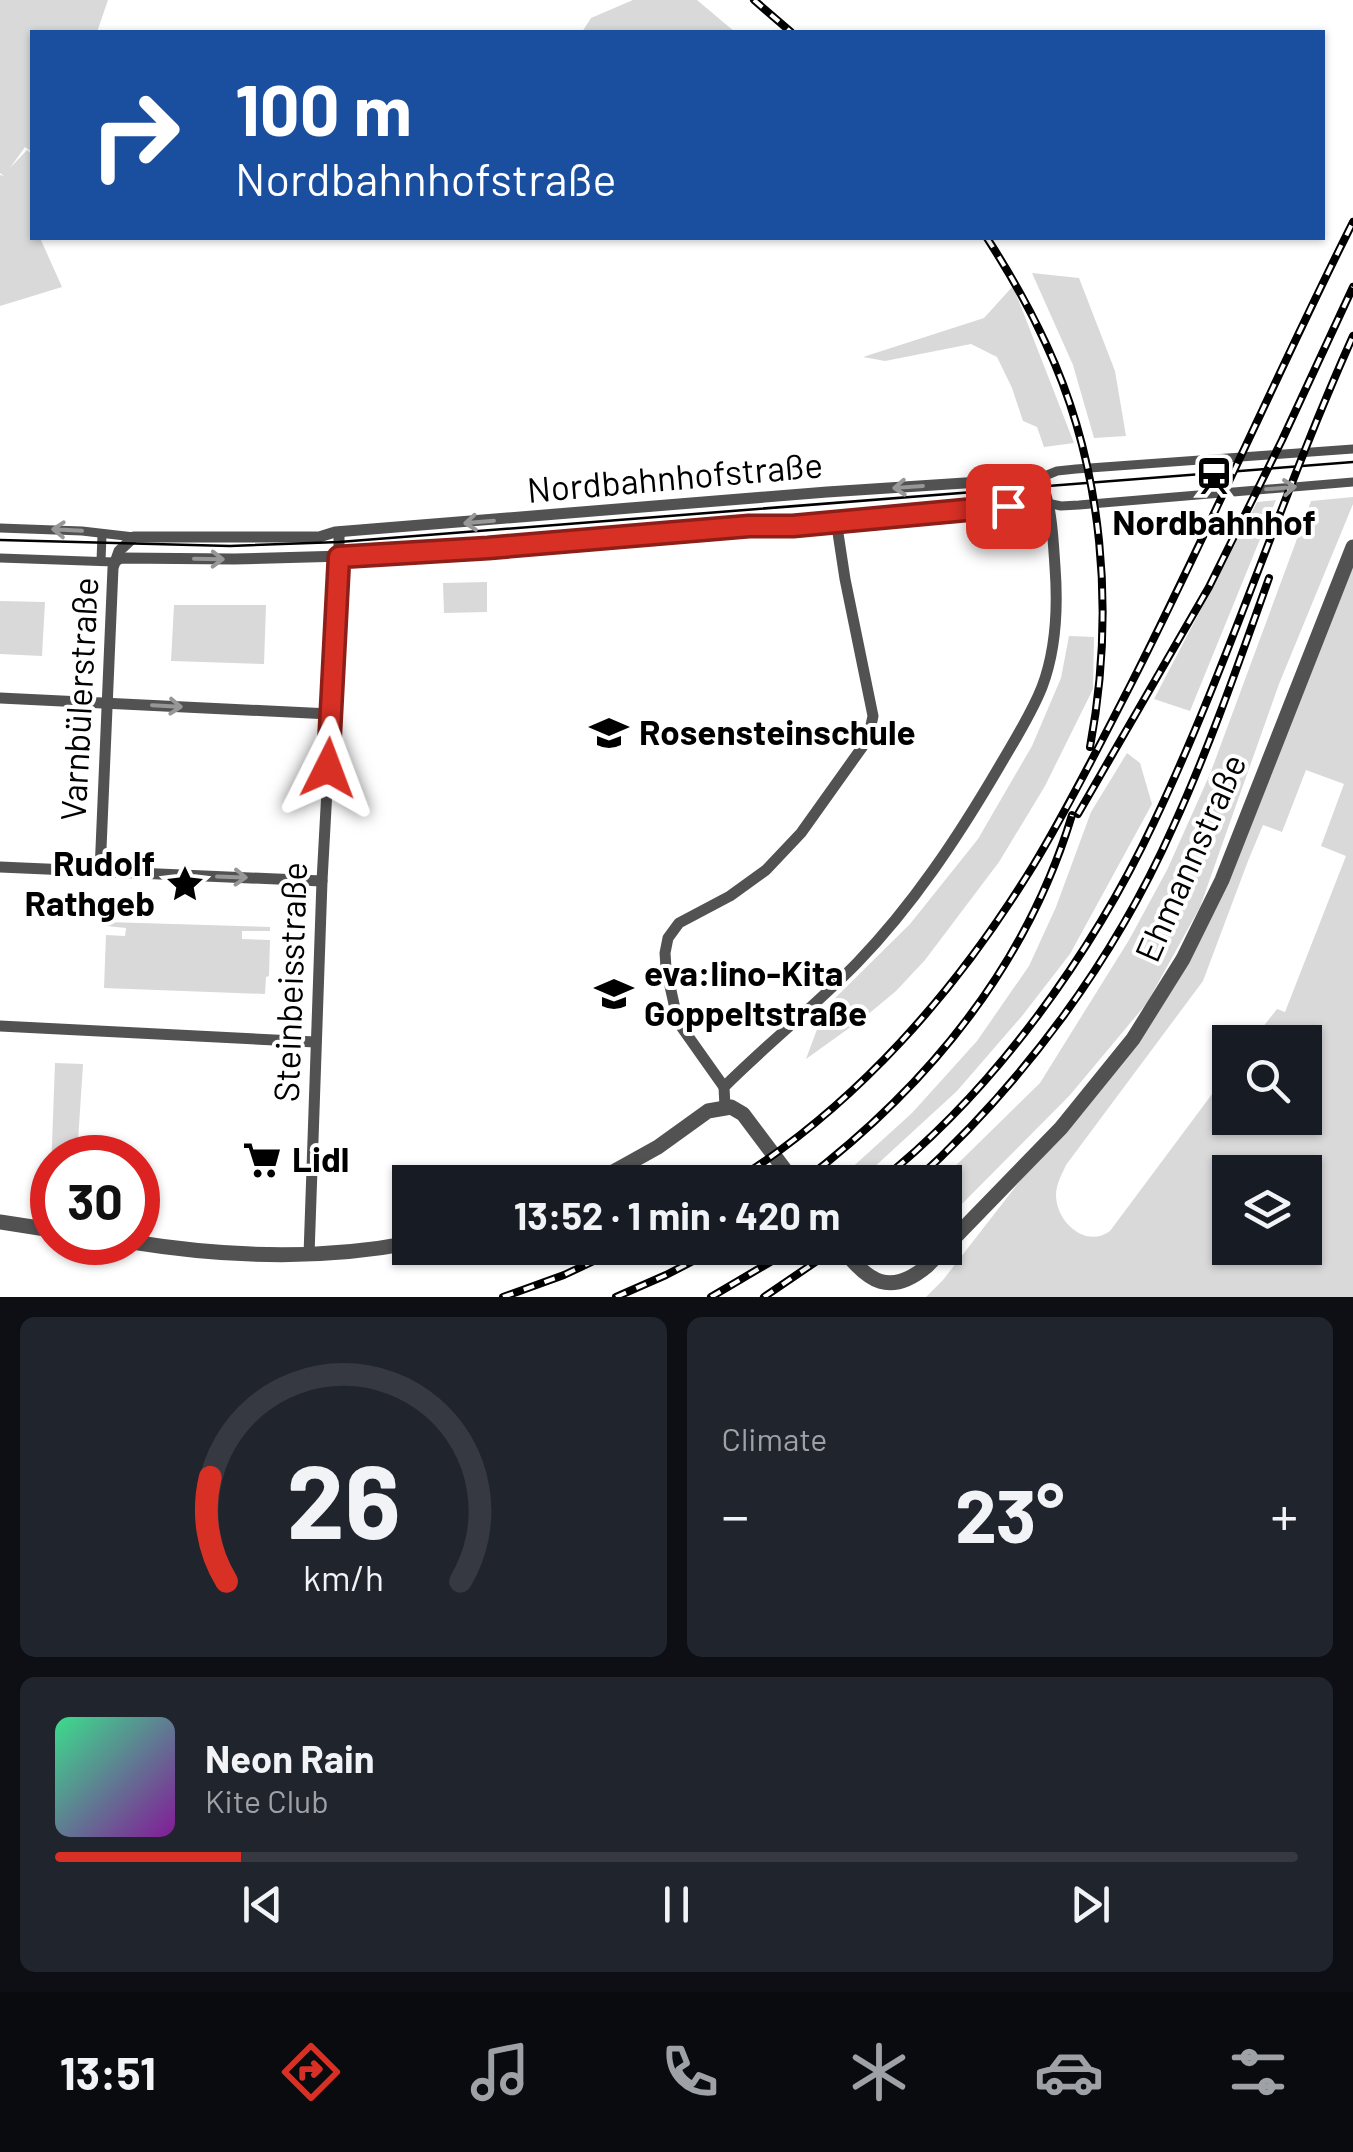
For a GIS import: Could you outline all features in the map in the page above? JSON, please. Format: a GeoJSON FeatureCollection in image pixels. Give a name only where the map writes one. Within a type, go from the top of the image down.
{"type":"FeatureCollection","features":[{"type":"Feature","properties":{"kind":"street","name":"Nordbahnhofstraße"},"geometry":{"type":"LineString","coordinates":[[0,528],[82,531],[134,538],[291,538],[827,492],[1040,478],[1076,469],[1353,448]]}},
{"type":"Feature","properties":{"kind":"street"},"geometry":{"type":"LineString","coordinates":[[724,1087],[826,994],[899,916],[958,835],[1028,718],[1042,686],[1054,637],[1056,575],[1040,478]]}},
{"type":"Feature","properties":{"kind":"street","name":"Nordbahnhofstraße"},"geometry":{"type":"LineString","coordinates":[[0,558],[108,562],[119,558],[339,557],[1353,482]]}},
{"type":"Feature","properties":{"kind":"street"},"geometry":{"type":"LineString","coordinates":[[725,1107],[724,1087],[678,1022],[665,952],[668,938],[679,923],[730,896],[762,873],[801,834],[871,732],[871,704],[836,520]]}},
{"type":"Feature","properties":{"kind":"street","name":"Steinbeisstraße"},"geometry":{"type":"LineString","coordinates":[[309,1255],[322,880],[341,532]]}},
{"type":"Feature","properties":{"kind":"street"},"geometry":{"type":"LineString","coordinates":[[102,534],[108,562]]}},
{"type":"Feature","properties":{"kind":"street","name":"Varnbülerstraße"},"geometry":{"type":"LineString","coordinates":[[100,872],[108,562],[134,538]]}},
{"type":"Feature","properties":{"kind":"street","name":"Ehmannstraße"},"geometry":{"type":"LineString","coordinates":[[962,1230],[1061,1128],[1133,1039],[1184,960],[1222,880],[1353,547]]}},
{"type":"Feature","properties":{"kind":"street"},"geometry":{"type":"LineString","coordinates":[[0,698],[330,714]]}},
{"type":"Feature","properties":{"kind":"street"},"geometry":{"type":"LineString","coordinates":[[0,867],[322,880]]}},
{"type":"Feature","properties":{"kind":"street"},"geometry":{"type":"LineString","coordinates":[[0,1026],[315,1042]]}},
{"type":"Feature","properties":{"kind":"street"},"geometry":{"type":"LineString","coordinates":[[626,1165],[658,1148],[703,1114],[725,1107],[744,1114],[782,1165]]}},
{"type":"Feature","properties":{"kind":"street"},"geometry":{"type":"LineString","coordinates":[[0,1222],[30,1227]]}},
{"type":"Feature","properties":{"kind":"street"},"geometry":{"type":"LineString","coordinates":[[160,1246],[210,1253],[309,1255],[392,1246]]}},
{"type":"Feature","properties":{"kind":"street","name":"Ehmannstraße"},"geometry":{"type":"LineString","coordinates":[[856,1265],[877,1282],[895,1284],[912,1278],[928,1265]]}},
{"type":"Feature","properties":{"kind":"shaded area"},"geometry":{"type":"Polygon","coordinates":[[[0,0],[108,0],[98,30],[30,30],[30,151],[25,147],[10,168],[27,150],[30,152],[30,240],[41,240],[62,287],[0,306],[0,175],[4,176],[0,173],[0,0]]]}},
{"type":"Feature","properties":{"kind":"shaded area"},"geometry":{"type":"Polygon","coordinates":[[[633,0],[697,0],[733,30],[583,30],[591,18],[633,0]]]}},
{"type":"Feature","properties":{"kind":"shaded area"},"geometry":{"type":"Polygon","coordinates":[[[1032,273],[1079,278],[1115,371],[1126,436],[1094,438],[1073,365],[1032,273]]]}},
{"type":"Feature","properties":{"kind":"shaded area"},"geometry":{"type":"Polygon","coordinates":[[[1013,286],[1074,443],[1044,447],[1037,427],[1023,421],[997,357],[971,344],[885,361],[863,357],[984,318],[1013,286]]]}},
{"type":"Feature","properties":{"kind":"shaded area"},"geometry":{"type":"Polygon","coordinates":[[[1353,497],[1279,684],[1200,907],[1147,1003],[1070,1095],[962,1204],[962,1165],[956,1165],[1040,1083],[1129,940],[1167,870],[1210,774],[1311,501],[1353,497]]]}},
{"type":"Feature","properties":{"kind":"shaded area"},"geometry":{"type":"Polygon","coordinates":[[[1276,500],[1190,711],[1154,699],[1257,502],[1276,500]]]}},
{"type":"Feature","properties":{"kind":"shaded area"},"geometry":{"type":"Polygon","coordinates":[[[1353,547],[1353,1297],[926,1297],[955,1265],[962,1265],[962,1256],[1061,1128],[1183,959],[1353,547]],[[1306,770],[1282,832],[1263,825],[1203,981],[1066,1165],[1057,1187],[1057,1205],[1067,1223],[1082,1235],[1101,1236],[1110,1231],[1212,1094],[1212,1135],[1322,1135],[1322,1025],[1264,1025],[1277,1009],[1285,1012],[1346,856],[1321,846],[1344,784],[1306,770]]]}},
{"type":"Feature","properties":{"kind":"shaded area"},"geometry":{"type":"Polygon","coordinates":[[[487,582],[487,612],[444,613],[443,583],[487,582]]]}},
{"type":"Feature","properties":{"kind":"shaded area"},"geometry":{"type":"Polygon","coordinates":[[[0,601],[45,602],[42,656],[0,654],[0,601]]]}},
{"type":"Feature","properties":{"kind":"shaded area"},"geometry":{"type":"Polygon","coordinates":[[[174,605],[266,605],[264,664],[171,661],[174,605]]]}},
{"type":"Feature","properties":{"kind":"shaded area"},"geometry":{"type":"Polygon","coordinates":[[[1069,636],[1094,637],[1093,689],[1045,786],[999,862],[925,960],[896,991],[806,1059],[825,1008],[910,924],[978,839],[1032,746],[1061,678],[1069,636]]]}},
{"type":"Feature","properties":{"kind":"shaded area"},"geometry":{"type":"Polygon","coordinates":[[[1127,753],[1140,763],[1152,804],[1070,954],[957,1091],[876,1165],[855,1165],[912,1113],[977,1041],[1029,966],[1056,907],[1091,812],[1127,753]]]}},
{"type":"Feature","properties":{"kind":"shaded area"},"geometry":{"type":"Polygon","coordinates":[[[107,922],[270,927],[270,931],[242,931],[242,939],[270,940],[265,994],[104,988],[106,935],[125,936],[126,928],[107,926],[107,922]]]}},
{"type":"Feature","properties":{"kind":"shaded area"},"geometry":{"type":"Polygon","coordinates":[[[55,1063],[83,1064],[78,1135],[52,1135],[55,1063]]]}},
{"type":"Feature","properties":{"kind":"tram line"},"geometry":{"type":"LineString","coordinates":[[0,540],[230,546],[339,542],[1353,462]]}},
{"type":"Feature","properties":{"kind":"railway"},"geometry":{"type":"LineString","coordinates":[[754,0],[789,30]]}},
{"type":"Feature","properties":{"kind":"railway"},"geometry":{"type":"LineString","coordinates":[[758,1165],[822,1118],[901,1042],[972,957],[1033,866],[1130,686],[1353,222]]}},
{"type":"Feature","properties":{"kind":"railway"},"geometry":{"type":"LineString","coordinates":[[988,240],[1046,344],[1066,391],[1092,491],[1099,542],[1102,645],[1090,747]]}},
{"type":"Feature","properties":{"kind":"railway"},"geometry":{"type":"LineString","coordinates":[[1078,814],[1209,587],[1353,287]]}},
{"type":"Feature","properties":{"kind":"railway"},"geometry":{"type":"LineString","coordinates":[[899,1165],[962,1106],[1000,1063],[1070,970],[1129,872],[1207,702],[1353,336]]}},
{"type":"Feature","properties":{"kind":"railway"},"geometry":{"type":"LineString","coordinates":[[932,1165],[1028,1062],[1123,926],[1187,796],[1269,578]]}},
{"type":"Feature","properties":{"kind":"railway"},"geometry":{"type":"LineString","coordinates":[[823,1165],[890,1106],[967,1020],[1028,923],[1072,815]]}},
{"type":"Feature","properties":{"kind":"railway"},"geometry":{"type":"LineString","coordinates":[[503,1297],[585,1265]]}},
{"type":"Feature","properties":{"kind":"railway"},"geometry":{"type":"LineString","coordinates":[[616,1297],[685,1265]]}},
{"type":"Feature","properties":{"kind":"railway"},"geometry":{"type":"LineString","coordinates":[[711,1297],[765,1265]]}},
{"type":"Feature","properties":{"kind":"railway"},"geometry":{"type":"LineString","coordinates":[[764,1297],[811,1265]]}},
{"type":"Feature","properties":{"kind":"place","name":"Nordbahnhof"},"geometry":{"type":"Point","coordinates":[1214,476]}},
{"type":"Feature","properties":{"kind":"place","name":"Rosensteinschule"},"geometry":{"type":"Point","coordinates":[609,733]}},
{"type":"Feature","properties":{"kind":"place","name":"Rudolf Rathgeb"},"geometry":{"type":"Point","coordinates":[185,884]}},
{"type":"Feature","properties":{"kind":"place","name":"eva:lino-Kita Goppeltstraße"},"geometry":{"type":"Point","coordinates":[614,994]}},
{"type":"Feature","properties":{"kind":"place","name":"Lidl"},"geometry":{"type":"Point","coordinates":[262,1160]}},
{"type":"Feature","properties":{"kind":"route"},"geometry":{"type":"LineString","coordinates":[[328,768],[339,557],[793,526],[1008,506]]}}]}
